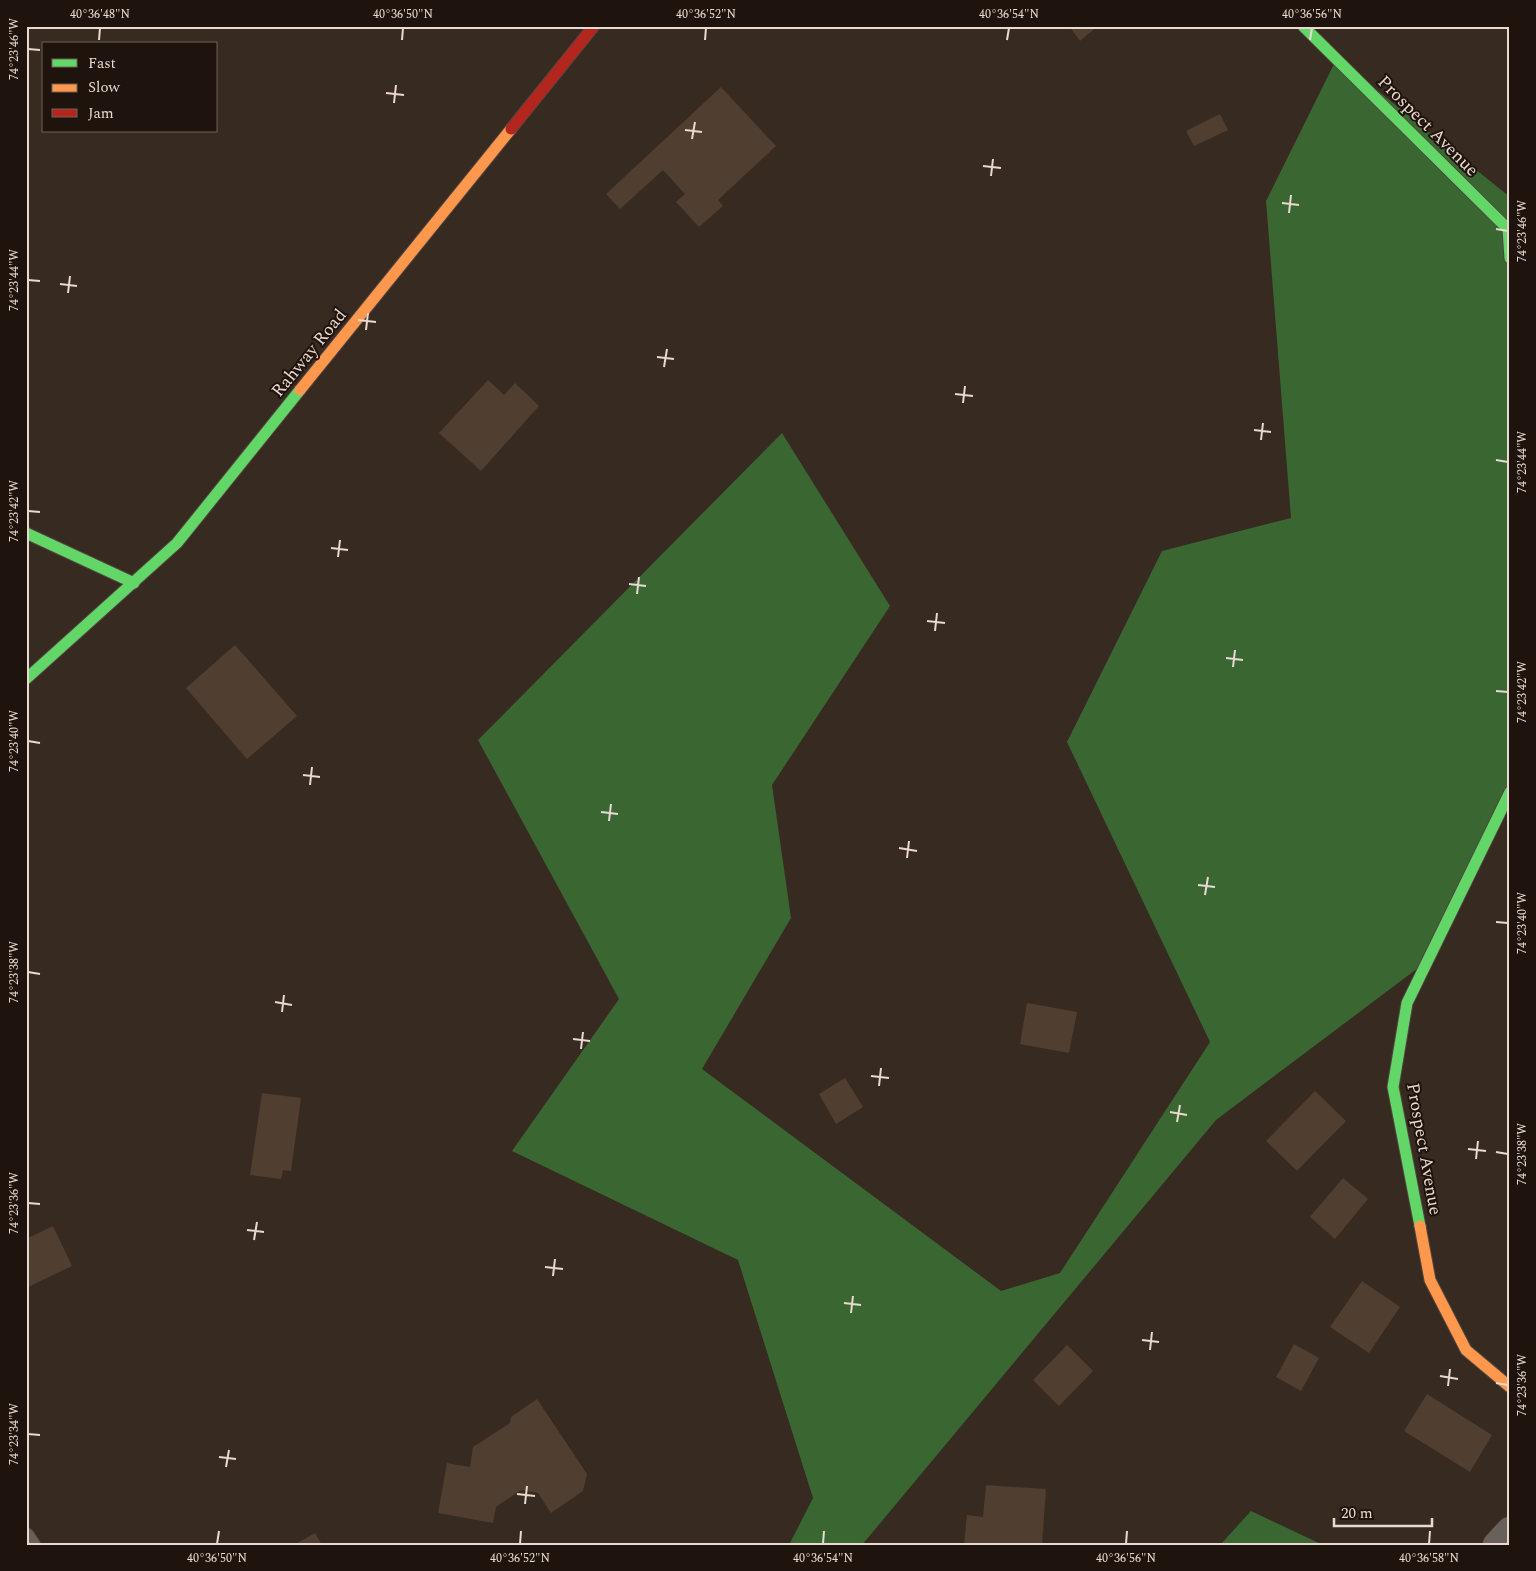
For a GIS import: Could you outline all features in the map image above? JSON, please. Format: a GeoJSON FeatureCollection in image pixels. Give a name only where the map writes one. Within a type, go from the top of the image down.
{"type":"FeatureCollection","features":[{"type":"Feature","properties":{"kind":"street","name":"Rahway Road"},"geometry":{"type":"LineString","coordinates":[[26,679],[178,544],[594,26]]}},
{"type":"Feature","properties":{"kind":"street","name":"Prospect Avenue"},"geometry":{"type":"LineString","coordinates":[[1303,26],[1509,227],[1510,258]]}},
{"type":"Feature","properties":{"kind":"street"},"geometry":{"type":"LineString","coordinates":[[26,533],[134,583]]}},
{"type":"Feature","properties":{"kind":"street","name":"Prospect Avenue"},"geometry":{"type":"LineString","coordinates":[[1510,792],[1407,1003],[1392,1087],[1430,1280],[1466,1350],[1510,1386]]}},
{"type":"Feature","properties":{"kind":"street"},"geometry":{"type":"LineString","coordinates":[[1497,1545],[1510,1531]]}},
{"type":"Feature","properties":{"kind":"lane"},"geometry":{"type":"LineString","coordinates":[[26,1536],[32,1545]]}},
{"type":"Feature","properties":{"kind":"green space"},"geometry":{"type":"Polygon","coordinates":[[[1337,58],[1510,197],[1510,801],[1430,959],[1216,1120],[862,1545],[789,1545],[813,1498],[738,1260],[512,1151],[619,999],[478,740],[782,433],[890,606],[772,785],[791,918],[702,1069],[1001,1291],[1060,1273],[1210,1042],[1067,742],[1162,551],[1291,518],[1266,201],[1337,58]]]}},
{"type":"Feature","properties":{"kind":"green space"},"geometry":{"type":"Polygon","coordinates":[[[1251,1511],[1323,1545],[1220,1545],[1251,1511]]]}},
{"type":"Feature","properties":{"kind":"building"},"geometry":{"type":"Polygon","coordinates":[[[1069,26],[1098,26],[1080,41],[1069,26]]]}},
{"type":"Feature","properties":{"kind":"building"},"geometry":{"type":"Polygon","coordinates":[[[721,87],[776,146],[718,200],[723,206],[699,227],[676,202],[685,194],[663,170],[620,209],[606,194],[721,87]]]}},
{"type":"Feature","properties":{"kind":"building"},"geometry":{"type":"Polygon","coordinates":[[[1220,114],[1228,130],[1194,146],[1186,131],[1220,114]]]}},
{"type":"Feature","properties":{"kind":"building"},"geometry":{"type":"Polygon","coordinates":[[[488,380],[504,395],[515,383],[539,406],[481,471],[439,433],[488,380]]]}},
{"type":"Feature","properties":{"kind":"building"},"geometry":{"type":"Polygon","coordinates":[[[235,645],[297,716],[247,759],[186,688],[235,645]]]}},
{"type":"Feature","properties":{"kind":"building"},"geometry":{"type":"Polygon","coordinates":[[[1027,1003],[1077,1012],[1069,1053],[1020,1044],[1027,1003]]]}},
{"type":"Feature","properties":{"kind":"building"},"geometry":{"type":"Polygon","coordinates":[[[845,1078],[863,1107],[836,1124],[819,1094],[845,1078]]]}},
{"type":"Feature","properties":{"kind":"building"},"geometry":{"type":"Polygon","coordinates":[[[1315,1091],[1346,1121],[1297,1171],[1266,1141],[1315,1091]]]}},
{"type":"Feature","properties":{"kind":"building"},"geometry":{"type":"Polygon","coordinates":[[[262,1093],[301,1098],[291,1171],[283,1170],[281,1179],[250,1175],[262,1093]]]}},
{"type":"Feature","properties":{"kind":"building"},"geometry":{"type":"Polygon","coordinates":[[[1343,1178],[1368,1199],[1335,1239],[1310,1217],[1343,1178]]]}},
{"type":"Feature","properties":{"kind":"building"},"geometry":{"type":"Polygon","coordinates":[[[53,1226],[72,1266],[26,1288],[26,1239],[53,1226]]]}},
{"type":"Feature","properties":{"kind":"building"},"geometry":{"type":"Polygon","coordinates":[[[1362,1281],[1400,1307],[1369,1353],[1330,1327],[1362,1281]]]}},
{"type":"Feature","properties":{"kind":"building"},"geometry":{"type":"Polygon","coordinates":[[[1294,1344],[1319,1358],[1301,1391],[1276,1377],[1294,1344]]]}},
{"type":"Feature","properties":{"kind":"building"},"geometry":{"type":"Polygon","coordinates":[[[1067,1345],[1093,1371],[1059,1406],[1033,1380],[1067,1345]]]}},
{"type":"Feature","properties":{"kind":"building"},"geometry":{"type":"Polygon","coordinates":[[[1427,1394],[1492,1435],[1470,1472],[1404,1431],[1427,1394]]]}},
{"type":"Feature","properties":{"kind":"building"},"geometry":{"type":"Polygon","coordinates":[[[537,1399],[587,1474],[583,1491],[551,1513],[538,1493],[521,1490],[496,1507],[493,1523],[438,1513],[447,1463],[470,1467],[473,1447],[510,1423],[511,1417],[537,1399]]]}},
{"type":"Feature","properties":{"kind":"building"},"geometry":{"type":"Polygon","coordinates":[[[986,1485],[1046,1489],[1042,1545],[964,1545],[967,1515],[983,1517],[986,1485]]]}},
{"type":"Feature","properties":{"kind":"building"},"geometry":{"type":"Polygon","coordinates":[[[315,1533],[322,1545],[294,1545],[315,1533]]]}},
{"type":"Feature","properties":{"kind":"traffic: fast"},"geometry":{"type":"LineString","coordinates":[[1303,26],[1508,229],[1510,258]]}},
{"type":"Feature","properties":{"kind":"traffic: fast"},"geometry":{"type":"LineString","coordinates":[[26,679],[177,543],[300,390]]}},
{"type":"Feature","properties":{"kind":"traffic: fast"},"geometry":{"type":"LineString","coordinates":[[26,533],[134,583]]}},
{"type":"Feature","properties":{"kind":"traffic: fast"},"geometry":{"type":"LineString","coordinates":[[1420,1226],[1393,1087],[1407,1003],[1510,792]]}},
{"type":"Feature","properties":{"kind":"traffic: slow"},"geometry":{"type":"LineString","coordinates":[[300,390],[511,129]]}},
{"type":"Feature","properties":{"kind":"traffic: slow"},"geometry":{"type":"LineString","coordinates":[[1420,1226],[1430,1280],[1466,1350],[1510,1387]]}},
{"type":"Feature","properties":{"kind":"traffic: jam"},"geometry":{"type":"LineString","coordinates":[[511,129],[594,26]]}}]}
